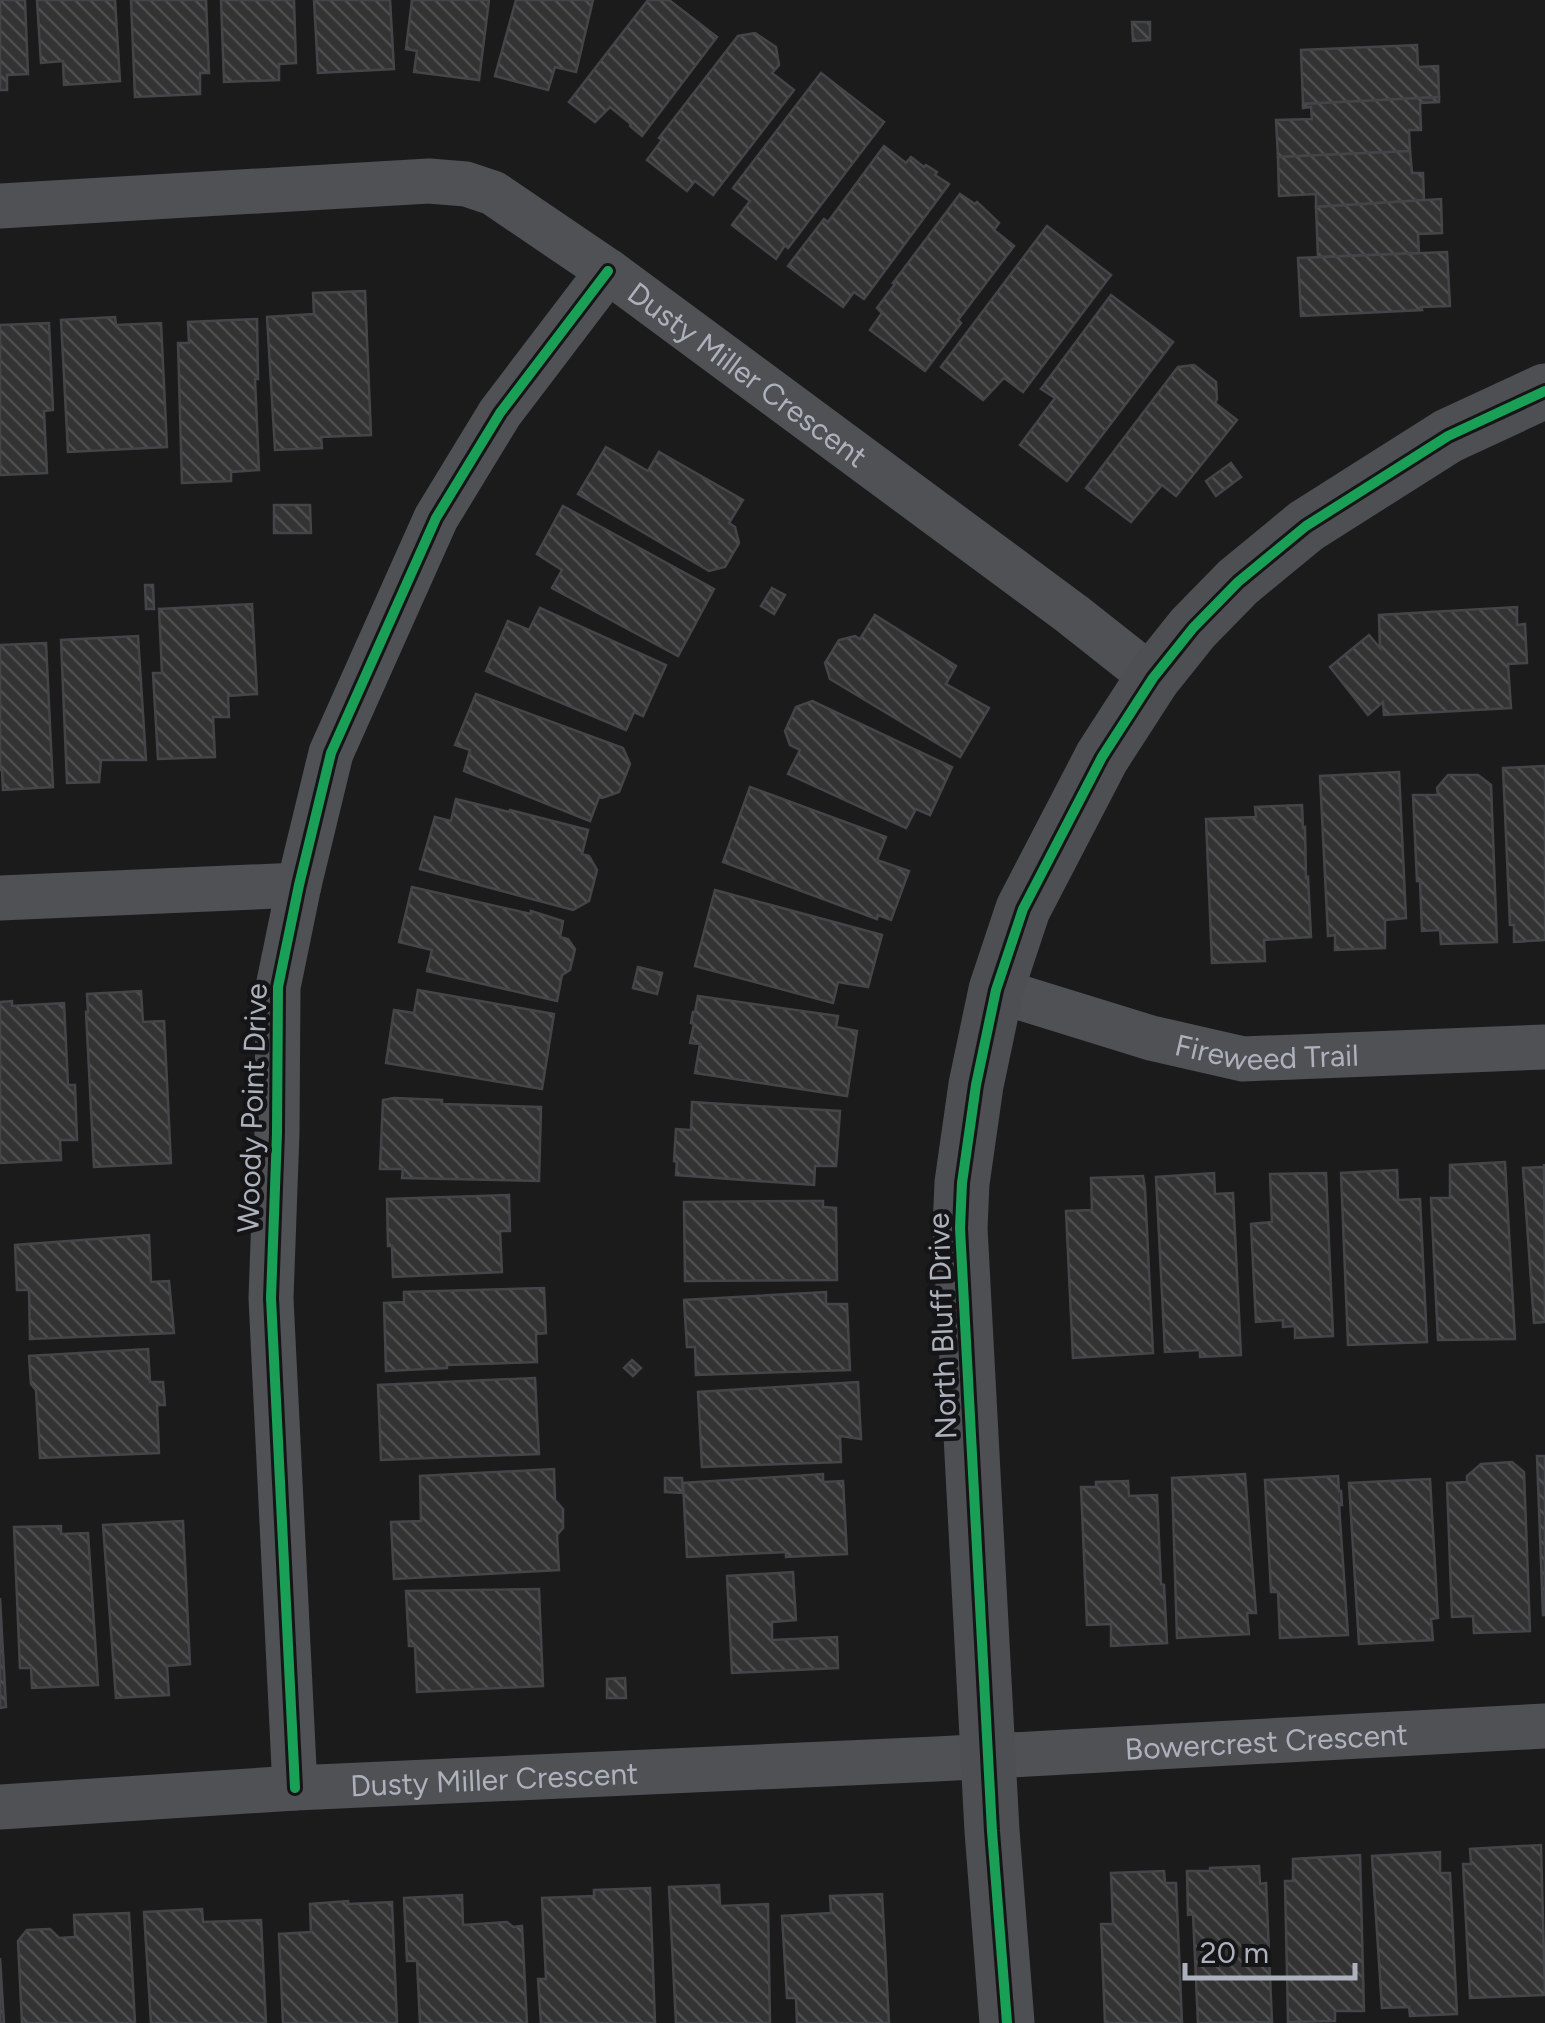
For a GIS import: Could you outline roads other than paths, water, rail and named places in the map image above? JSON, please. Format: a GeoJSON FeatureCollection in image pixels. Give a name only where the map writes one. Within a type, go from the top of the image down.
{"type":"FeatureCollection","features":[{"type":"Feature","properties":{"kind":"street","name":"Dusty Miller Crescent"},"geometry":{"type":"LineString","coordinates":[[0,206],[429,181],[466,184],[493,193],[608,271],[1153,678]]}},
{"type":"Feature","properties":{"kind":"street","name":"Woody Point Drive"},"geometry":{"type":"LineString","coordinates":[[295,1788],[270,1298],[278,987],[298,884],[331,753],[436,518],[500,413],[608,271]]}},
{"type":"Feature","properties":{"kind":"street","name":"North Bluff Drive"},"geometry":{"type":"LineString","coordinates":[[1007,2023],[988,1756],[960,1228],[968,1130],[996,990],[1024,909],[1061,832],[1153,678],[1193,628],[1238,582],[1316,519],[1448,436],[1545,392]]}},
{"type":"Feature","properties":{"kind":"street"},"geometry":{"type":"LineString","coordinates":[[0,898],[298,884]]}},
{"type":"Feature","properties":{"kind":"street","name":"Fireweed Trail"},"geometry":{"type":"LineString","coordinates":[[996,990],[1151,1038],[1243,1059],[1545,1047]]}},
{"type":"Feature","properties":{"kind":"street","name":"Bowercrest Crescent"},"geometry":{"type":"LineString","coordinates":[[988,1756],[1545,1726]]}},
{"type":"Feature","properties":{"kind":"street","name":"Dusty Miller Crescent"},"geometry":{"type":"LineString","coordinates":[[0,1807],[295,1788],[988,1756]]}}]}
